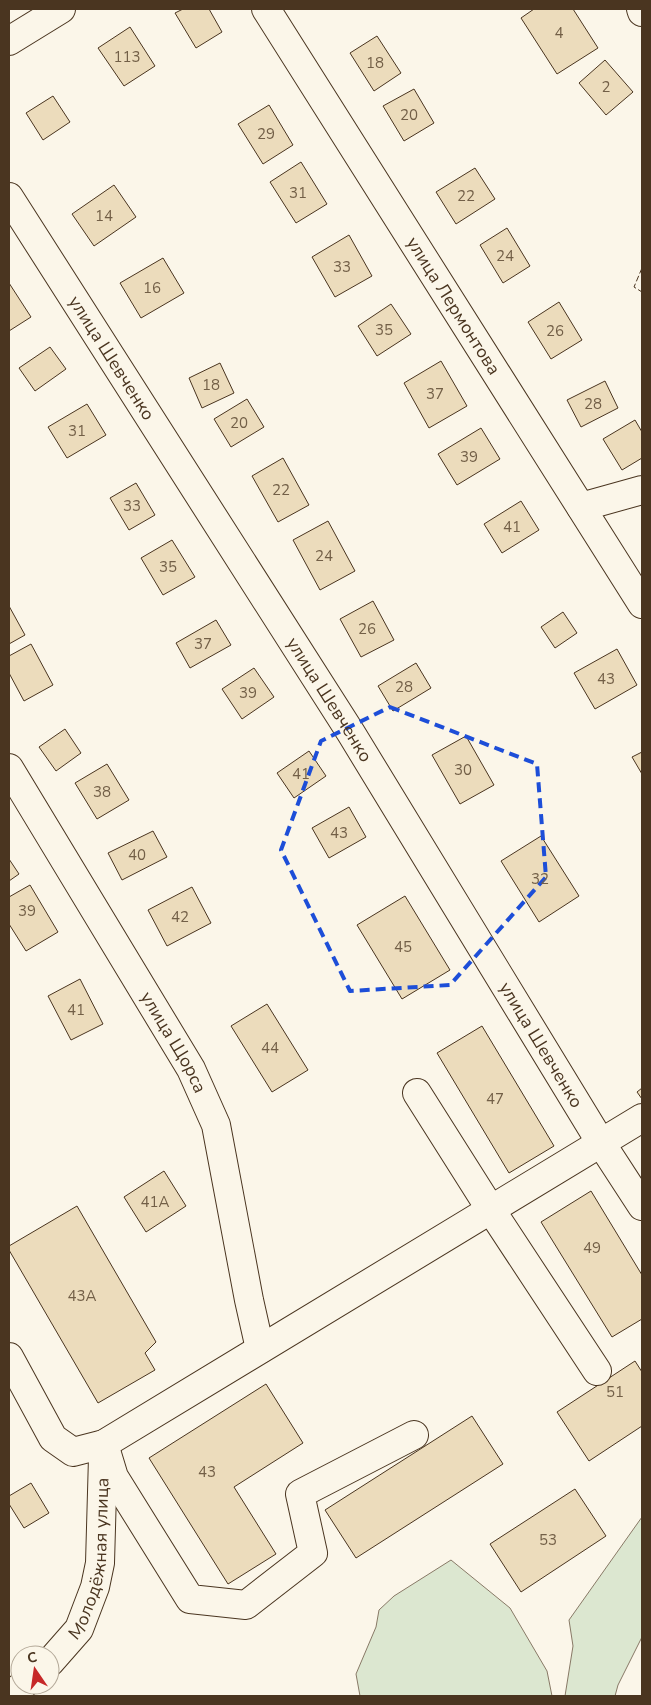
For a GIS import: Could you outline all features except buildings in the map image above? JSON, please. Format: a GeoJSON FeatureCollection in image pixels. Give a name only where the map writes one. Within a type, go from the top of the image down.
{"type":"FeatureCollection","features":[{"type":"Feature","properties":{"kind":"street"},"geometry":{"type":"LineString","coordinates":[[9,41],[61,9]]}},
{"type":"Feature","properties":{"kind":"street","name":"улица Лермонтова"},"geometry":{"type":"LineString","coordinates":[[266,9],[642,604]]}},
{"type":"Feature","properties":{"kind":"street","name":"улица Шевченко"},"geometry":{"type":"LineString","coordinates":[[9,197],[351,733],[601,1143],[642,1206]]}},
{"type":"Feature","properties":{"kind":"street"},"geometry":{"type":"LineString","coordinates":[[581,507],[642,490]]}},
{"type":"Feature","properties":{"kind":"street","name":"улица Щорса"},"geometry":{"type":"LineString","coordinates":[[9,768],[191,1069],[216,1126],[248,1300],[260,1349]]}},
{"type":"Feature","properties":{"kind":"street"},"geometry":{"type":"LineString","coordinates":[[417,1093],[597,1371]]}},
{"type":"Feature","properties":{"kind":"street"},"geometry":{"type":"LineString","coordinates":[[9,1356],[54,1438],[73,1452],[104,1444],[642,1118]]}},
{"type":"Feature","properties":{"kind":"street"},"geometry":{"type":"LineString","coordinates":[[104,1444],[114,1477],[190,1599],[246,1606],[313,1553],[300,1494],[414,1435]]}},
{"type":"Feature","properties":{"kind":"street","name":"Молодёжная улица"},"geometry":{"type":"LineString","coordinates":[[60,1651],[79,1629],[95,1587],[100,1562],[104,1444]]}},
{"type":"Feature","properties":{"kind":"highlighted area"},"geometry":{"type":"Polygon","coordinates":[[[390,707],[537,764],[546,877],[450,985],[350,991],[281,850],[321,741],[390,707]]]}},
{"type":"Feature","properties":{"kind":"green space"},"geometry":{"type":"Polygon","coordinates":[[[642,1517],[642,1637],[618,1685],[615,1696],[565,1696],[573,1646],[569,1620],[642,1517]]]}},
{"type":"Feature","properties":{"kind":"green space"},"geometry":{"type":"Polygon","coordinates":[[[451,1560],[510,1608],[547,1671],[552,1696],[360,1696],[356,1674],[376,1627],[379,1610],[394,1596],[451,1560]]]}},
{"type":"Feature","properties":{"kind":"fence"},"geometry":{"type":"LineString","coordinates":[[642,268],[634,287],[642,292]]}}]}
